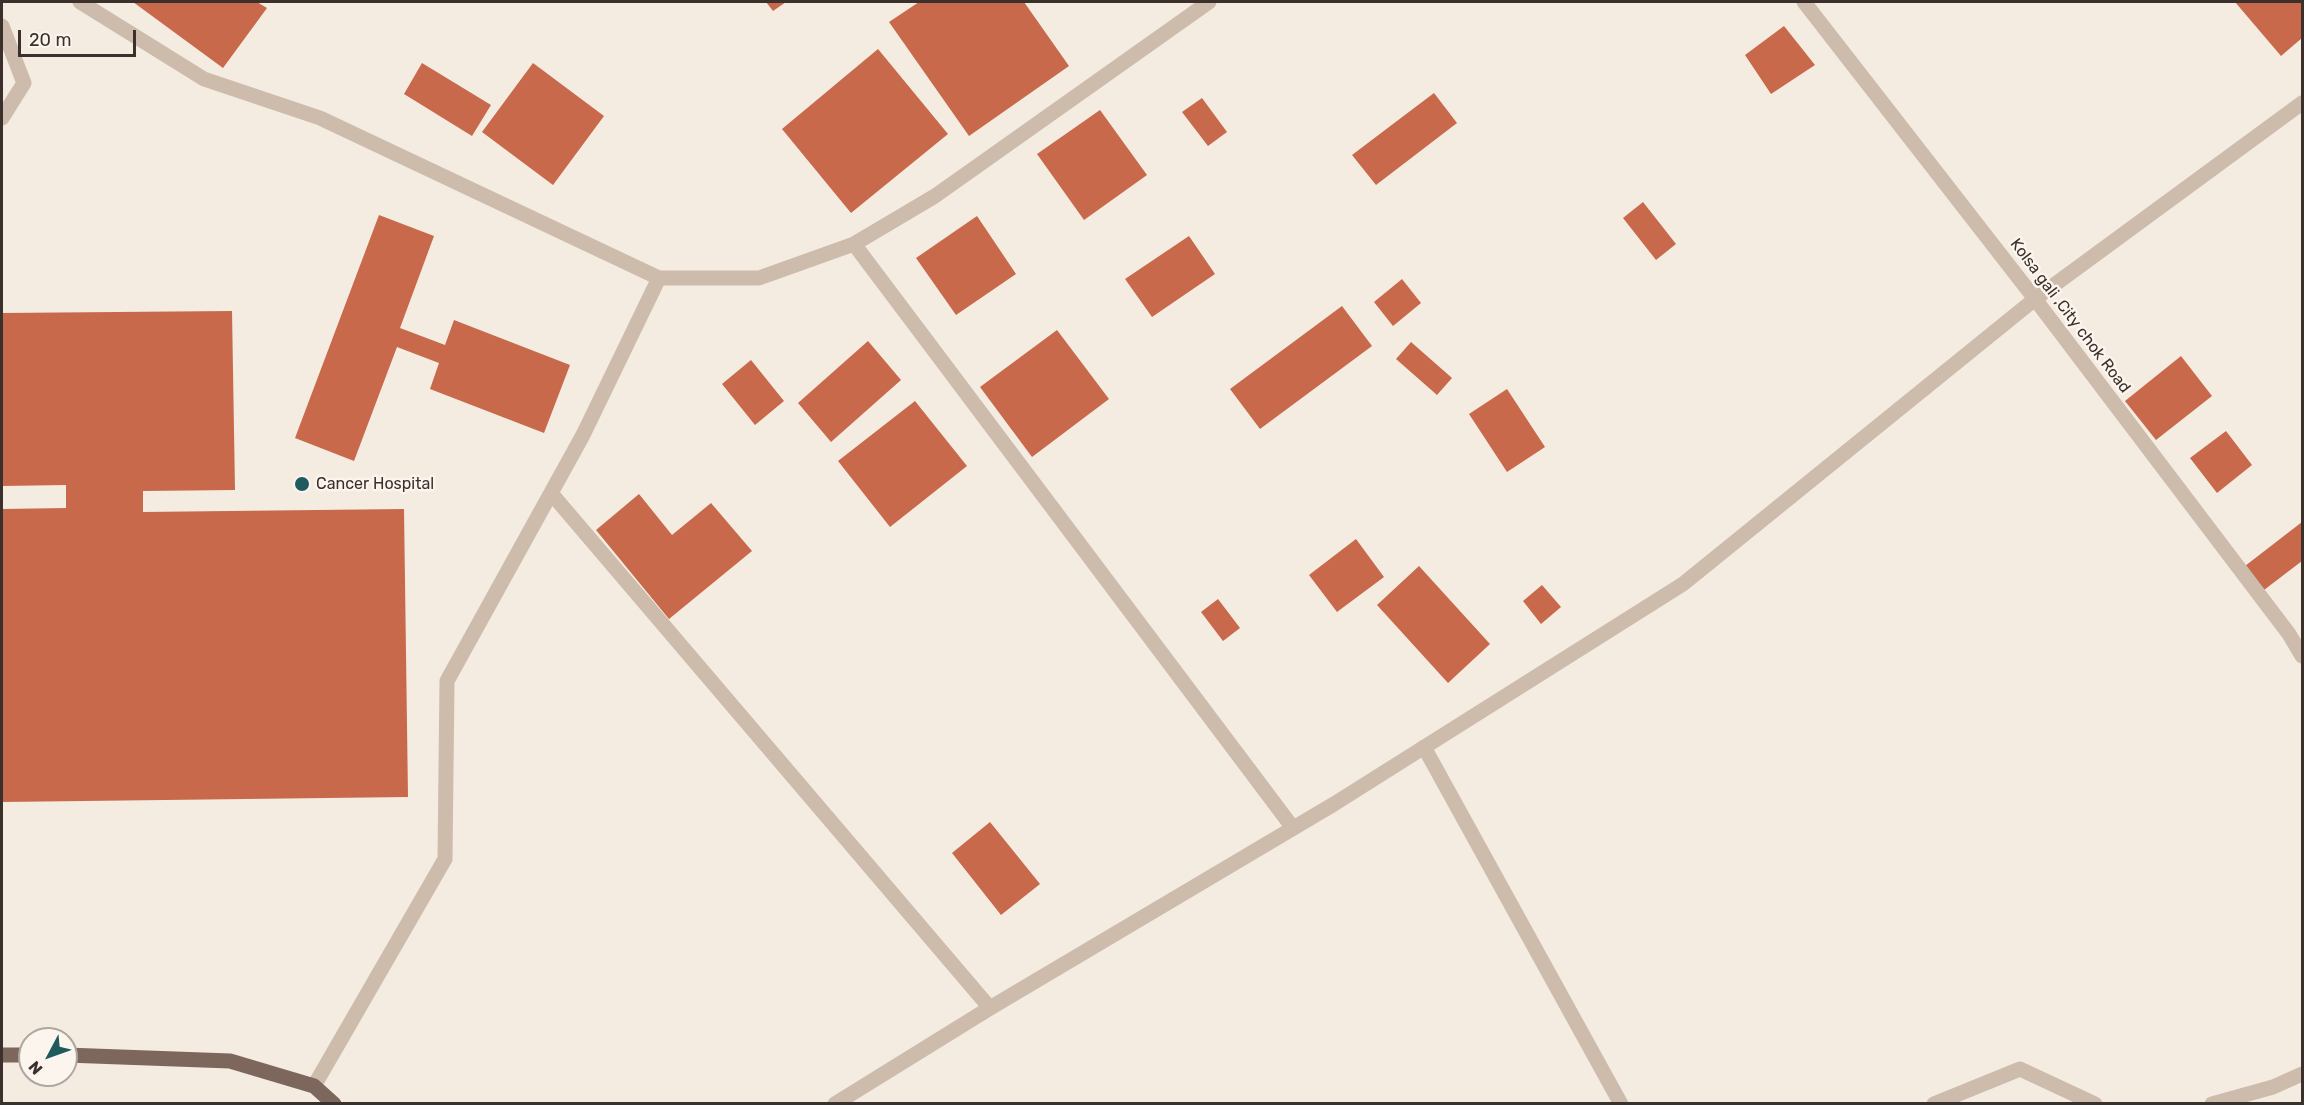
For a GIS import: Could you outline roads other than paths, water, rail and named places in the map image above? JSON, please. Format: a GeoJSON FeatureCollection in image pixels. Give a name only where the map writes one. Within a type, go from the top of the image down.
{"type":"FeatureCollection","features":[{"type":"Feature","properties":{"kind":"main road"},"geometry":{"type":"LineString","coordinates":[[2,1055],[18,1055]]}},
{"type":"Feature","properties":{"kind":"main road"},"geometry":{"type":"LineString","coordinates":[[78,1055],[230,1061],[314,1086],[334,1104]]}},
{"type":"Feature","properties":{"kind":"street"},"geometry":{"type":"LineString","coordinates":[[80,2],[204,79],[320,118],[659,278],[759,278],[854,244],[935,196],[1209,2]]}},
{"type":"Feature","properties":{"kind":"street","name":"Kolsa gali ,City chok Road"},"geometry":{"type":"LineString","coordinates":[[1804,2],[2035,299],[2289,633],[2302,656]]}},
{"type":"Feature","properties":{"kind":"street"},"geometry":{"type":"LineString","coordinates":[[2,26],[24,83],[2,118]]}},
{"type":"Feature","properties":{"kind":"street"},"geometry":{"type":"LineString","coordinates":[[835,1104],[990,1008],[1293,828],[1683,584],[2035,299],[2302,103]]}},
{"type":"Feature","properties":{"kind":"street"},"geometry":{"type":"LineString","coordinates":[[854,244],[1293,828]]}},
{"type":"Feature","properties":{"kind":"street"},"geometry":{"type":"LineString","coordinates":[[314,1086],[445,859],[447,681],[583,435],[659,278]]}},
{"type":"Feature","properties":{"kind":"street"},"geometry":{"type":"LineString","coordinates":[[551,494],[990,1008]]}},
{"type":"Feature","properties":{"kind":"street"},"geometry":{"type":"LineString","coordinates":[[1424,747],[1622,1104]]}},
{"type":"Feature","properties":{"kind":"street"},"geometry":{"type":"LineString","coordinates":[[1934,1104],[2020,1069],[2095,1104]]}},
{"type":"Feature","properties":{"kind":"street"},"geometry":{"type":"LineString","coordinates":[[2212,1104],[2273,1087],[2302,1074]]}},
{"type":"Feature","properties":{"kind":"place","name":"Cancer Hospital"},"geometry":{"type":"Point","coordinates":[302,484]}}]}
